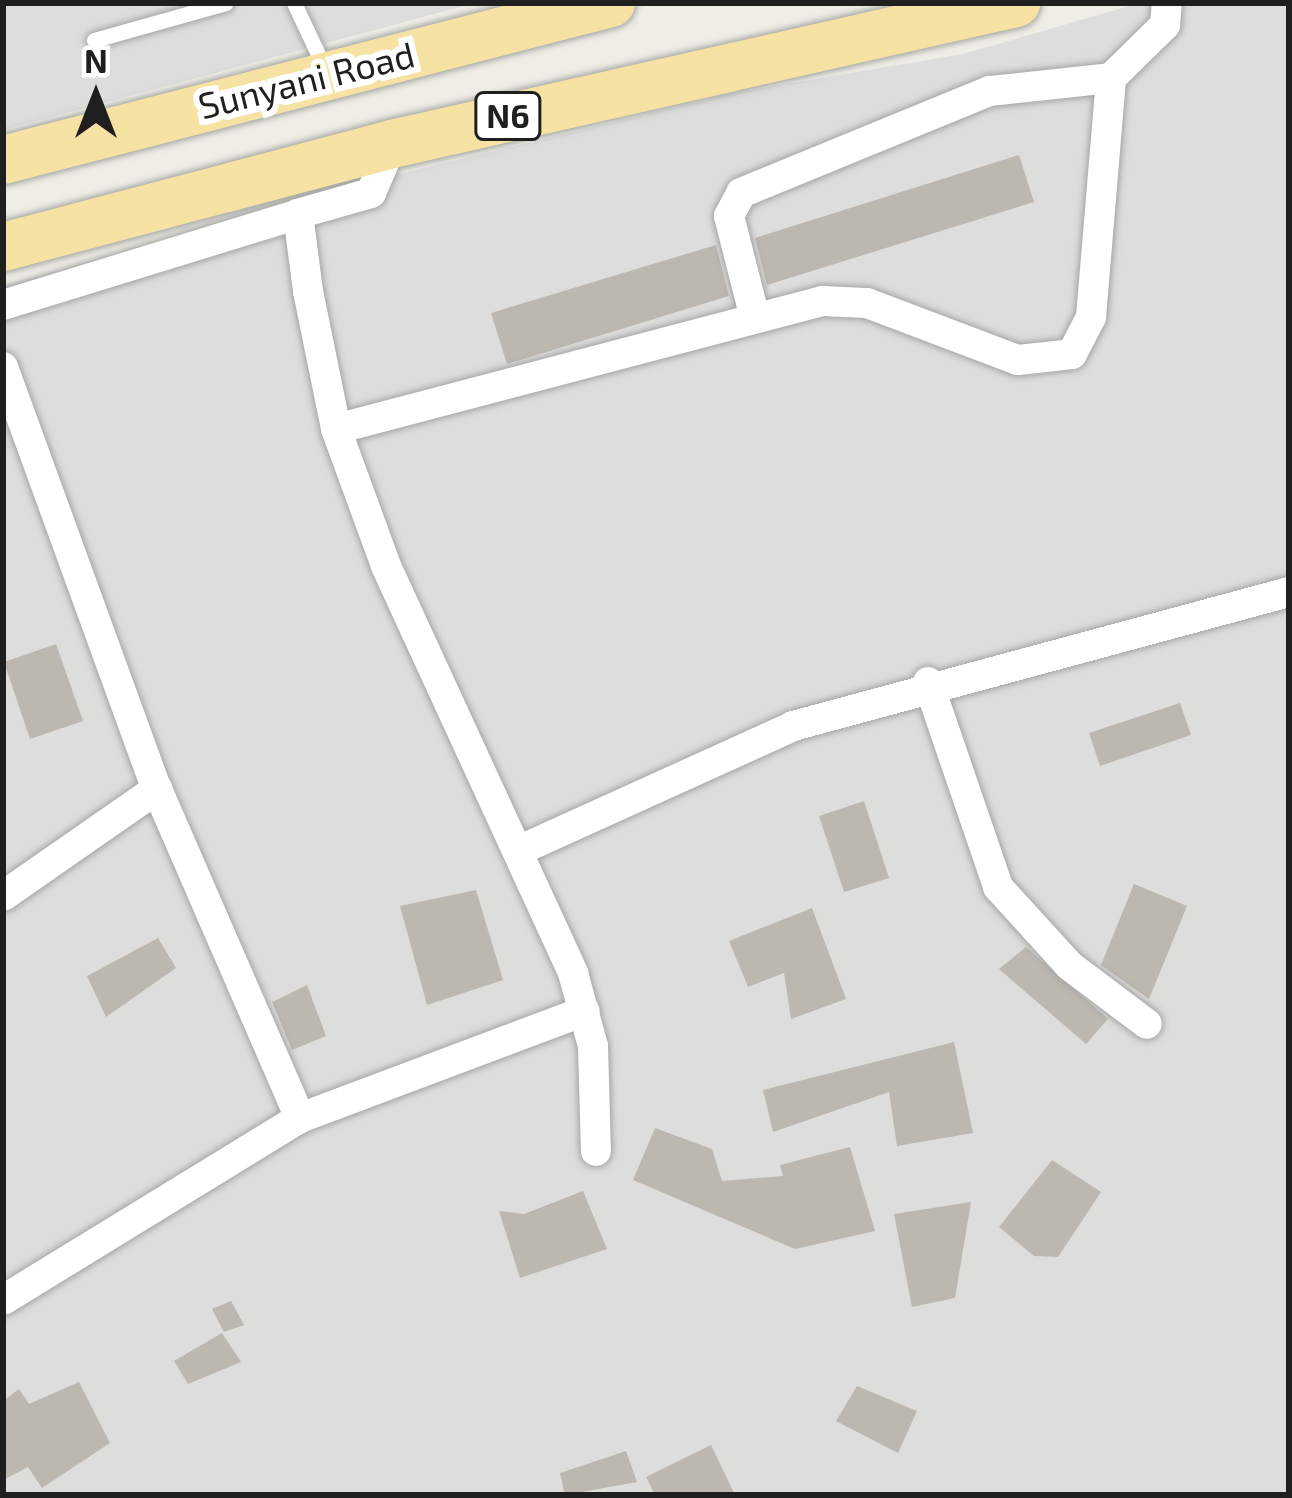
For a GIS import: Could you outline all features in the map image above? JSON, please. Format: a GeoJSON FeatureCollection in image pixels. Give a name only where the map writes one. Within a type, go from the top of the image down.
{"type":"FeatureCollection","features":[{"type":"Feature","properties":{"kind":"main road","name":"Sunyani Road"},"geometry":{"type":"LineString","coordinates":[[3,160],[611,3]]}},
{"type":"Feature","properties":{"kind":"main road","name":"N6"},"geometry":{"type":"LineString","coordinates":[[3,247],[392,144],[1016,3]]}},
{"type":"Feature","properties":{"kind":"street"},"geometry":{"type":"LineString","coordinates":[[336,429],[755,318],[846,299],[1018,359],[1072,354],[1091,316],[1111,78],[1165,26],[1166,3]]}},
{"type":"Feature","properties":{"kind":"street"},"geometry":{"type":"LineString","coordinates":[[755,318],[729,216],[741,193],[979,95],[1052,77],[1111,78]]}},
{"type":"Feature","properties":{"kind":"street"},"geometry":{"type":"LineString","coordinates":[[3,305],[371,193],[392,144]]}},
{"type":"Feature","properties":{"kind":"street"},"geometry":{"type":"LineString","coordinates":[[298,214],[336,429],[386,566],[518,851],[585,1011],[596,1151]]}},
{"type":"Feature","properties":{"kind":"street"},"geometry":{"type":"LineString","coordinates":[[3,367],[157,789],[300,1118]]}},
{"type":"Feature","properties":{"kind":"street"},"geometry":{"type":"LineString","coordinates":[[518,851],[793,726],[928,682],[1289,592]]}},
{"type":"Feature","properties":{"kind":"street"},"geometry":{"type":"LineString","coordinates":[[928,682],[998,886],[1070,966],[1147,1024]]}},
{"type":"Feature","properties":{"kind":"street"},"geometry":{"type":"LineString","coordinates":[[3,896],[157,789]]}},
{"type":"Feature","properties":{"kind":"street"},"geometry":{"type":"LineString","coordinates":[[3,1300],[300,1118],[585,1011]]}},
{"type":"Feature","properties":{"kind":"lane"},"geometry":{"type":"LineString","coordinates":[[94,40],[226,3]]}},
{"type":"Feature","properties":{"kind":"lane"},"geometry":{"type":"LineString","coordinates":[[294,3],[327,74]]}},
{"type":"Feature","properties":{"kind":"shaded area"},"geometry":{"type":"Polygon","coordinates":[[[3,3],[475,3],[3,130],[3,3]]]}},
{"type":"Feature","properties":{"kind":"shaded area"},"geometry":{"type":"Polygon","coordinates":[[[1140,3],[1289,3],[1289,1495],[3,1495],[3,286],[370,181],[739,92],[963,54],[1140,3]]]}},
{"type":"Feature","properties":{"kind":"building"},"geometry":{"type":"Polygon","coordinates":[[[1019,155],[1034,202],[767,285],[755,238],[1019,155]]]}},
{"type":"Feature","properties":{"kind":"building"},"geometry":{"type":"Polygon","coordinates":[[[716,245],[729,296],[507,364],[491,313],[716,245]]]}},
{"type":"Feature","properties":{"kind":"building"},"geometry":{"type":"Polygon","coordinates":[[[56,644],[83,721],[30,739],[4,662],[56,644]]]}},
{"type":"Feature","properties":{"kind":"building"},"geometry":{"type":"Polygon","coordinates":[[[1180,703],[1191,735],[1100,766],[1089,733],[1180,703]]]}},
{"type":"Feature","properties":{"kind":"building"},"geometry":{"type":"Polygon","coordinates":[[[864,801],[889,878],[844,892],[819,816],[864,801]]]}},
{"type":"Feature","properties":{"kind":"building"},"geometry":{"type":"Polygon","coordinates":[[[1134,884],[1187,906],[1149,999],[1101,965],[1134,884]]]}},
{"type":"Feature","properties":{"kind":"building"},"geometry":{"type":"Polygon","coordinates":[[[476,890],[503,980],[427,1005],[400,906],[476,890]]]}},
{"type":"Feature","properties":{"kind":"building"},"geometry":{"type":"Polygon","coordinates":[[[812,908],[846,999],[791,1019],[784,973],[748,987],[729,941],[812,908]]]}},
{"type":"Feature","properties":{"kind":"building"},"geometry":{"type":"Polygon","coordinates":[[[158,938],[176,968],[106,1017],[87,976],[158,938]]]}},
{"type":"Feature","properties":{"kind":"building"},"geometry":{"type":"Polygon","coordinates":[[[1026,947],[1108,1019],[1086,1044],[999,969],[1026,947]]]}},
{"type":"Feature","properties":{"kind":"building"},"geometry":{"type":"Polygon","coordinates":[[[307,985],[326,1036],[292,1050],[272,1002],[307,985]]]}},
{"type":"Feature","properties":{"kind":"building"},"geometry":{"type":"Polygon","coordinates":[[[954,1042],[973,1133],[897,1146],[889,1092],[773,1132],[763,1090],[954,1042]]]}},
{"type":"Feature","properties":{"kind":"building"},"geometry":{"type":"Polygon","coordinates":[[[655,1128],[712,1149],[722,1181],[783,1176],[780,1165],[850,1147],[875,1231],[795,1249],[633,1180],[655,1128]]]}},
{"type":"Feature","properties":{"kind":"building"},"geometry":{"type":"Polygon","coordinates":[[[1052,1160],[1101,1192],[1058,1257],[1034,1256],[999,1227],[1052,1160]]]}},
{"type":"Feature","properties":{"kind":"building"},"geometry":{"type":"Polygon","coordinates":[[[583,1191],[607,1249],[520,1278],[499,1211],[524,1214],[583,1191]]]}},
{"type":"Feature","properties":{"kind":"building"},"geometry":{"type":"Polygon","coordinates":[[[971,1202],[955,1298],[912,1307],[894,1214],[971,1202]]]}},
{"type":"Feature","properties":{"kind":"building"},"geometry":{"type":"Polygon","coordinates":[[[231,1301],[244,1325],[224,1332],[212,1309],[231,1301]]]}},
{"type":"Feature","properties":{"kind":"building"},"geometry":{"type":"Polygon","coordinates":[[[222,1333],[241,1362],[188,1384],[174,1361],[222,1333]]]}},
{"type":"Feature","properties":{"kind":"building"},"geometry":{"type":"Polygon","coordinates":[[[79,1382],[110,1443],[42,1488],[28,1467],[3,1480],[3,1401],[19,1389],[29,1404],[79,1382]]]}},
{"type":"Feature","properties":{"kind":"building"},"geometry":{"type":"Polygon","coordinates":[[[857,1386],[917,1411],[898,1453],[836,1421],[857,1386]]]}},
{"type":"Feature","properties":{"kind":"building"},"geometry":{"type":"Polygon","coordinates":[[[711,1445],[735,1495],[655,1495],[646,1477],[711,1445]]]}},
{"type":"Feature","properties":{"kind":"building"},"geometry":{"type":"Polygon","coordinates":[[[626,1451],[637,1482],[565,1495],[560,1473],[626,1451]]]}}]}
